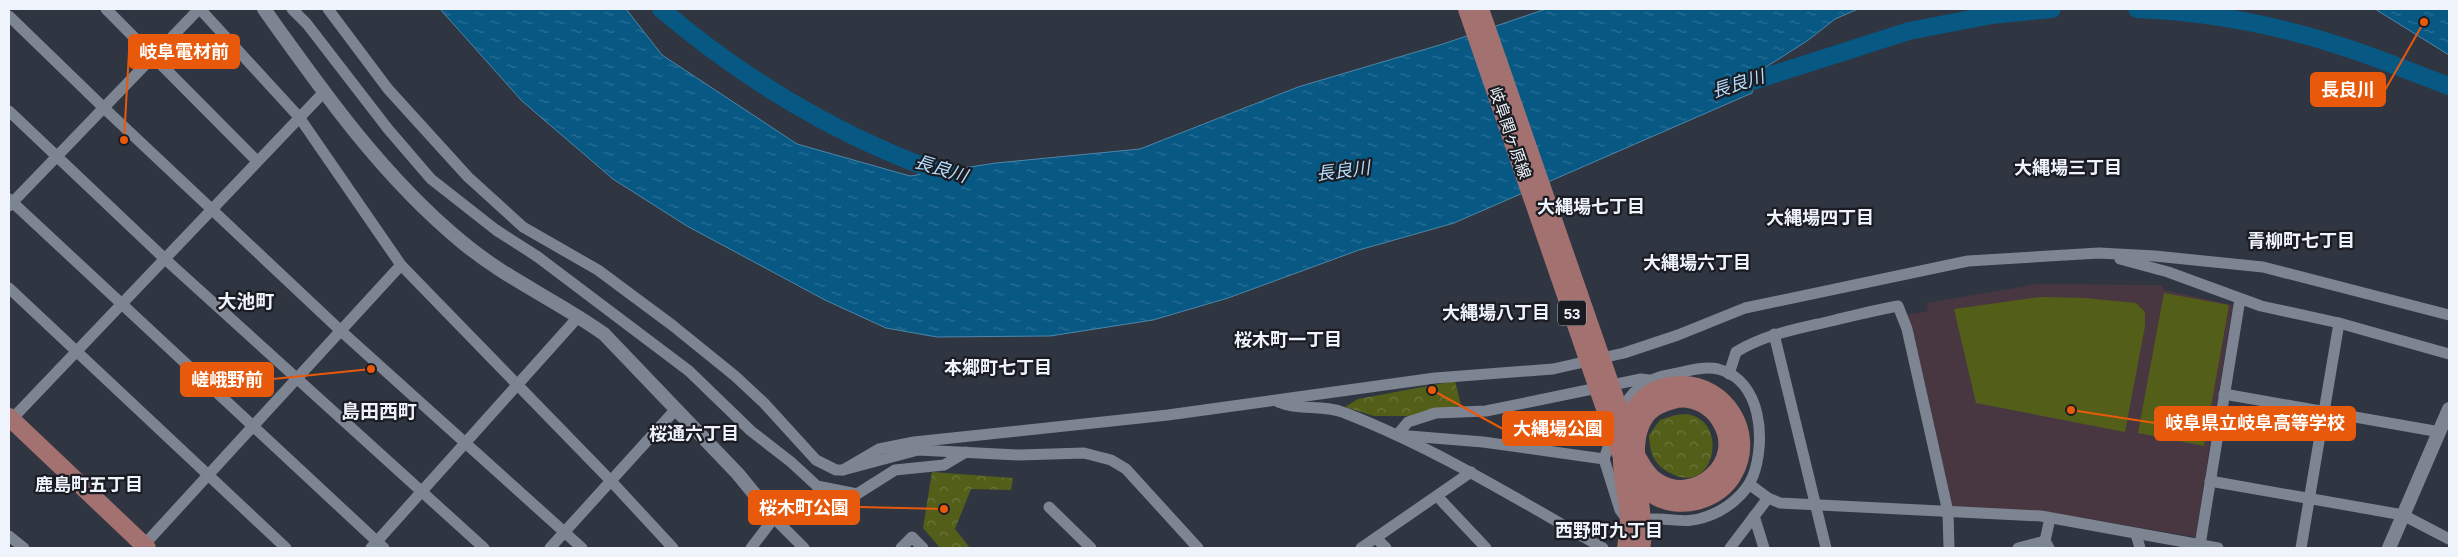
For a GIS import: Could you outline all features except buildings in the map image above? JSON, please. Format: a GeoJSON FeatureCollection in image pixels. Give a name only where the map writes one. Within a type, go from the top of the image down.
{"type":"FeatureCollection","features":[{"type":"Feature","properties":{"kind":"main road","name":"岐阜関ヶ原線"},"geometry":{"type":"LineString","coordinates":[[1467,9],[1620,452],[1629,470],[1638,482],[1653,495],[1681,503],[1694,502],[1718,491],[1730,479],[1739,461],[1734,448]]}},
{"type":"Feature","properties":{"kind":"main road","name":"岐阜関ヶ原線"},"geometry":{"type":"LineString","coordinates":[[1480,9],[1632,447],[1640,463],[1648,474],[1659,483],[1684,488],[1703,483],[1717,474],[1734,448],[1740,435],[1735,418],[1727,405],[1704,389],[1693,385],[1670,385],[1645,397],[1630,413],[1625,434],[1622,461],[1641,548]]}},
{"type":"Feature","properties":{"kind":"main road"},"geometry":{"type":"LineString","coordinates":[[10,423],[141,547]]}},
{"type":"Feature","properties":{"kind":"main road","name":"岐阜関ヶ原線"},"geometry":{"type":"LineString","coordinates":[[1626,548],[1636,524]]}},
{"type":"Feature","properties":{"kind":"street"},"geometry":{"type":"LineString","coordinates":[[106,9],[257,161]]}},
{"type":"Feature","properties":{"kind":"street"},"geometry":{"type":"LineString","coordinates":[[579,316],[517,386],[465,442],[377,546],[253,427],[10,202],[200,9],[299,117],[401,264],[517,386],[611,481],[673,548]]}},
{"type":"Feature","properties":{"kind":"street"},"geometry":{"type":"LineString","coordinates":[[264,9],[366,147],[410,193],[461,242],[501,272],[579,316],[604,334],[738,474],[774,518],[804,548]]}},
{"type":"Feature","properties":{"kind":"street"},"geometry":{"type":"LineString","coordinates":[[292,9],[307,24],[388,129],[431,179],[496,230],[538,257],[689,371],[738,416],[751,431],[791,462],[817,486],[857,494]]}},
{"type":"Feature","properties":{"kind":"street"},"geometry":{"type":"LineString","coordinates":[[328,9],[388,89],[468,177],[523,227],[598,270],[672,325],[741,381],[816,460],[836,470],[843,470],[918,450],[1019,455],[1084,454],[1111,460],[1126,469],[1198,548]]}},
{"type":"Feature","properties":{"kind":"street"},"geometry":{"type":"LineString","coordinates":[[9,16],[104,108],[213,208],[341,330],[582,548]]}},
{"type":"Feature","properties":{"kind":"street"},"geometry":{"type":"LineString","coordinates":[[10,423],[120,303],[165,259],[324,92]]}},
{"type":"Feature","properties":{"kind":"street"},"geometry":{"type":"LineString","coordinates":[[9,111],[165,259],[484,548]]}},
{"type":"Feature","properties":{"kind":"street"},"geometry":{"type":"LineString","coordinates":[[843,470],[879,449],[914,442],[1168,415],[1435,378],[1553,369],[1624,353],[1678,335],[1745,308],[1968,260],[2100,253],[2155,256],[2263,267],[2449,315]]}},
{"type":"Feature","properties":{"kind":"street"},"geometry":{"type":"LineString","coordinates":[[2100,253],[2168,272],[2240,299],[2449,354]]}},
{"type":"Feature","properties":{"kind":"street"},"geometry":{"type":"LineString","coordinates":[[141,547],[209,476],[401,264]]}},
{"type":"Feature","properties":{"kind":"street"},"geometry":{"type":"LineString","coordinates":[[9,288],[286,548]]}},
{"type":"Feature","properties":{"kind":"street"},"geometry":{"type":"LineString","coordinates":[[2200,547],[2240,299]]}},
{"type":"Feature","properties":{"kind":"street"},"geometry":{"type":"LineString","coordinates":[[1729,374],[1736,352],[1755,341],[1774,334],[1898,306],[1907,329],[1948,512],[1949,548]]}},
{"type":"Feature","properties":{"kind":"street"},"geometry":{"type":"LineString","coordinates":[[2301,548],[2339,324]]}},
{"type":"Feature","properties":{"kind":"street"},"geometry":{"type":"LineString","coordinates":[[1774,334],[1826,548]]}},
{"type":"Feature","properties":{"kind":"street"},"geometry":{"type":"LineString","coordinates":[[1708,368],[1729,374],[1743,383],[1751,398],[1760,430],[1753,476],[1749,484],[1735,500],[1709,516],[1683,523],[1652,519],[1636,524],[1620,510],[1604,459],[1623,406],[1637,388],[1650,380],[1659,376],[1708,368]]}},
{"type":"Feature","properties":{"kind":"street"},"geometry":{"type":"LineString","coordinates":[[1397,435],[1408,422],[1436,413],[1486,411],[1641,378],[1650,380]]}},
{"type":"Feature","properties":{"kind":"street"},"geometry":{"type":"LineString","coordinates":[[2224,394],[2440,432]]}},
{"type":"Feature","properties":{"kind":"street"},"geometry":{"type":"LineString","coordinates":[[1275,401],[1290,407],[1341,411],[1397,435],[1471,472],[1603,548]]}},
{"type":"Feature","properties":{"kind":"street"},"geometry":{"type":"LineString","coordinates":[[550,548],[676,409]]}},
{"type":"Feature","properties":{"kind":"street"},"geometry":{"type":"LineString","coordinates":[[2389,548],[2449,409]]}},
{"type":"Feature","properties":{"kind":"street"},"geometry":{"type":"LineString","coordinates":[[1397,435],[1483,442],[1604,459]]}},
{"type":"Feature","properties":{"kind":"street"},"geometry":{"type":"LineString","coordinates":[[751,548],[774,518],[793,505],[814,496],[836,501],[857,494],[895,470],[944,465],[966,452]]}},
{"type":"Feature","properties":{"kind":"street"},"geometry":{"type":"LineString","coordinates":[[1361,548],[1471,472]]}},
{"type":"Feature","properties":{"kind":"street"},"geometry":{"type":"LineString","coordinates":[[2210,481],[2403,515],[2449,538]]}},
{"type":"Feature","properties":{"kind":"street"},"geometry":{"type":"LineString","coordinates":[[1749,484],[1768,498],[1780,503],[2050,518],[2200,547],[2218,548]]}},
{"type":"Feature","properties":{"kind":"street"},"geometry":{"type":"LineString","coordinates":[[1437,496],[1486,548]]}},
{"type":"Feature","properties":{"kind":"street"},"geometry":{"type":"LineString","coordinates":[[1730,548],[1768,498]]}},
{"type":"Feature","properties":{"kind":"street"},"geometry":{"type":"LineString","coordinates":[[1050,506],[1091,548]]}},
{"type":"Feature","properties":{"kind":"street"},"geometry":{"type":"LineString","coordinates":[[1754,516],[1764,548]]}},
{"type":"Feature","properties":{"kind":"street"},"geometry":{"type":"LineString","coordinates":[[2018,548],[2047,545],[2050,518]]}},
{"type":"Feature","properties":{"kind":"street"},"geometry":{"type":"LineString","coordinates":[[2136,534],[2140,548]]}},
{"type":"Feature","properties":{"kind":"street"},"geometry":{"type":"LineString","coordinates":[[9,536],[24,548]]}},
{"type":"Feature","properties":{"kind":"street"},"geometry":{"type":"LineString","coordinates":[[901,548],[912,537],[923,548]]}},
{"type":"Feature","properties":{"kind":"street"},"geometry":{"type":"LineString","coordinates":[[1376,538],[1386,548]]}},
{"type":"Feature","properties":{"kind":"shaded area"},"geometry":{"type":"Polygon","coordinates":[[[2038,284],[2162,285],[2164,290],[2233,305],[2195,537],[2042,511],[1953,508],[1948,504],[1905,315],[1928,311],[1926,303],[2038,284]]]}},
{"type":"Feature","properties":{"kind":"green space"},"geometry":{"type":"Polygon","coordinates":[[[2164,293],[2229,305],[2204,446],[2138,433],[2164,293]]]}},
{"type":"Feature","properties":{"kind":"green space"},"geometry":{"type":"Polygon","coordinates":[[[2040,297],[2085,298],[2136,303],[2145,312],[2145,326],[2125,432],[1976,403],[1954,309],[2040,297]]]}},
{"type":"Feature","properties":{"kind":"green space"},"geometry":{"type":"Polygon","coordinates":[[[1455,381],[1461,405],[1416,416],[1374,416],[1345,407],[1358,399],[1455,381]]]}},
{"type":"Feature","properties":{"kind":"green space"},"geometry":{"type":"Polygon","coordinates":[[[1675,415],[1691,415],[1703,421],[1710,432],[1713,444],[1711,457],[1706,468],[1697,475],[1685,478],[1670,473],[1656,462],[1652,453],[1649,435],[1660,420],[1675,415]]]}},
{"type":"Feature","properties":{"kind":"green space"},"geometry":{"type":"Polygon","coordinates":[[[932,472],[1013,478],[1011,490],[971,489],[955,529],[970,548],[940,548],[923,528],[932,472]]]}},
{"type":"Feature","properties":{"kind":"water","name":"長良川"},"geometry":{"type":"Polygon","coordinates":[[[440,9],[626,9],[662,55],[797,144],[910,176],[996,163],[1140,149],[1298,87],[1443,44],[1546,9],[1858,9],[1835,19],[1807,41],[1758,72],[1752,93],[1454,223],[1359,250],[1228,298],[1153,320],[1050,336],[937,337],[886,328],[825,300],[687,226],[613,179],[522,101],[440,9]]]}},
{"type":"Feature","properties":{"kind":"water"},"geometry":{"type":"Polygon","coordinates":[[[2375,9],[2449,9],[2449,55],[2375,9]]]}},
{"type":"Feature","properties":{"kind":"waterway","name":"長良川"},"geometry":{"type":"LineString","coordinates":[[661,9],[740,69],[826,122],[886,151],[932,169],[961,177]]}},
{"type":"Feature","properties":{"kind":"waterway","name":"長良川"},"geometry":{"type":"LineString","coordinates":[[1734,87],[1909,31],[1992,15],[2052,9]]}},
{"type":"Feature","properties":{"kind":"waterway","name":"長良川"},"geometry":{"type":"LineString","coordinates":[[2137,9],[2192,13],[2273,27],[2327,41],[2449,86]]}},
{"type":"Feature","properties":{"kind":"place","name":"長良川"},"geometry":{"type":"Point","coordinates":[2424,22]}},
{"type":"Feature","properties":{"kind":"place","name":"岐阜電材前"},"geometry":{"type":"Point","coordinates":[124,140]}},
{"type":"Feature","properties":{"kind":"place","name":"嵯峨野前"},"geometry":{"type":"Point","coordinates":[371,369]}},
{"type":"Feature","properties":{"kind":"place","name":"大縄場公園"},"geometry":{"type":"Point","coordinates":[1432,390]}},
{"type":"Feature","properties":{"kind":"place","name":"岐阜県立岐阜高等学校"},"geometry":{"type":"Point","coordinates":[2071,410]}},
{"type":"Feature","properties":{"kind":"place","name":"桜木町公園"},"geometry":{"type":"Point","coordinates":[944,509]}},
{"type":"Feature","properties":{"kind":"district","name":"大縄場三丁目"},"geometry":{"type":"Point","coordinates":[2068,168]}},
{"type":"Feature","properties":{"kind":"district","name":"大縄場七丁目"},"geometry":{"type":"Point","coordinates":[1591,207]}},
{"type":"Feature","properties":{"kind":"district","name":"大縄場四丁目"},"geometry":{"type":"Point","coordinates":[1820,218]}},
{"type":"Feature","properties":{"kind":"district","name":"青柳町七丁目"},"geometry":{"type":"Point","coordinates":[2301,241]}},
{"type":"Feature","properties":{"kind":"district","name":"大縄場六丁目"},"geometry":{"type":"Point","coordinates":[1697,263]}},
{"type":"Feature","properties":{"kind":"district","name":"大池町"},"geometry":{"type":"Point","coordinates":[246,301]}},
{"type":"Feature","properties":{"kind":"district","name":"大縄場八丁目"},"geometry":{"type":"Point","coordinates":[1496,313]}},
{"type":"Feature","properties":{"kind":"district","name":"桜木町一丁目"},"geometry":{"type":"Point","coordinates":[1288,340]}},
{"type":"Feature","properties":{"kind":"district","name":"本郷町七丁目"},"geometry":{"type":"Point","coordinates":[998,368]}},
{"type":"Feature","properties":{"kind":"district","name":"島田西町"},"geometry":{"type":"Point","coordinates":[379,411]}},
{"type":"Feature","properties":{"kind":"district","name":"桜通六丁目"},"geometry":{"type":"Point","coordinates":[694,434]}},
{"type":"Feature","properties":{"kind":"district","name":"鹿島町五丁目"},"geometry":{"type":"Point","coordinates":[89,485]}},
{"type":"Feature","properties":{"kind":"district","name":"西野町九丁目"},"geometry":{"type":"Point","coordinates":[1609,531]}}]}
